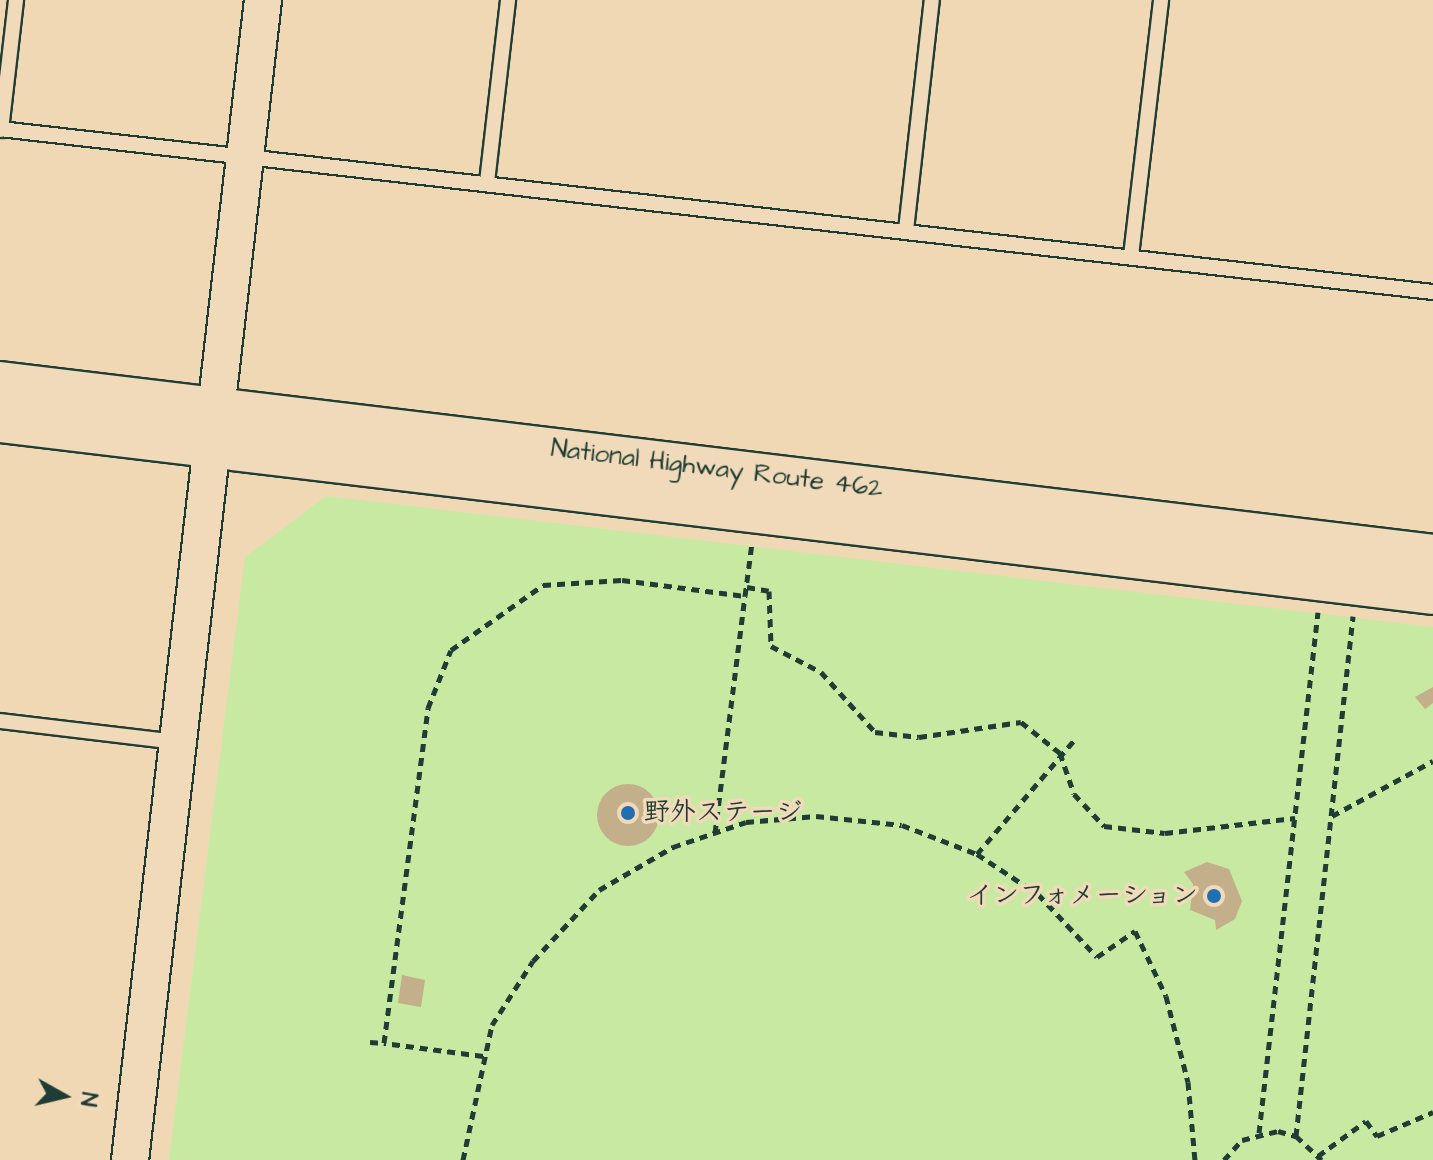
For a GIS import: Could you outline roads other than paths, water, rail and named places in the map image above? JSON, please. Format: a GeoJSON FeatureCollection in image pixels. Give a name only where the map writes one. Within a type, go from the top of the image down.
{"type":"FeatureCollection","features":[{"type":"Feature","properties":{"kind":"highway","name":"National Highway Route 462"},"geometry":{"type":"LineString","coordinates":[[0,384],[214,426],[1433,592]]}},
{"type":"Feature","properties":{"kind":"highway","name":"National Highway Route 462"},"geometry":{"type":"LineString","coordinates":[[0,420],[214,426],[1433,557]]}},
{"type":"Feature","properties":{"kind":"street"},"geometry":{"type":"LineString","coordinates":[[130,1160],[263,0]]}},
{"type":"Feature","properties":{"kind":"lane"},"geometry":{"type":"LineString","coordinates":[[16,0],[1,130],[487,182],[1433,292]]}},
{"type":"Feature","properties":{"kind":"lane"},"geometry":{"type":"LineString","coordinates":[[487,182],[508,0]]}},
{"type":"Feature","properties":{"kind":"lane"},"geometry":{"type":"LineString","coordinates":[[906,230],[932,0]]}},
{"type":"Feature","properties":{"kind":"lane"},"geometry":{"type":"LineString","coordinates":[[1131,256],[1161,0]]}},
{"type":"Feature","properties":{"kind":"lane"},"geometry":{"type":"LineString","coordinates":[[0,721],[177,742]]}},
{"type":"Feature","properties":{"kind":"place","name":"野外ステージ"},"geometry":{"type":"Point","coordinates":[628,813]}},
{"type":"Feature","properties":{"kind":"place","name":"インフォメーション"},"geometry":{"type":"Point","coordinates":[1214,896]}}]}
